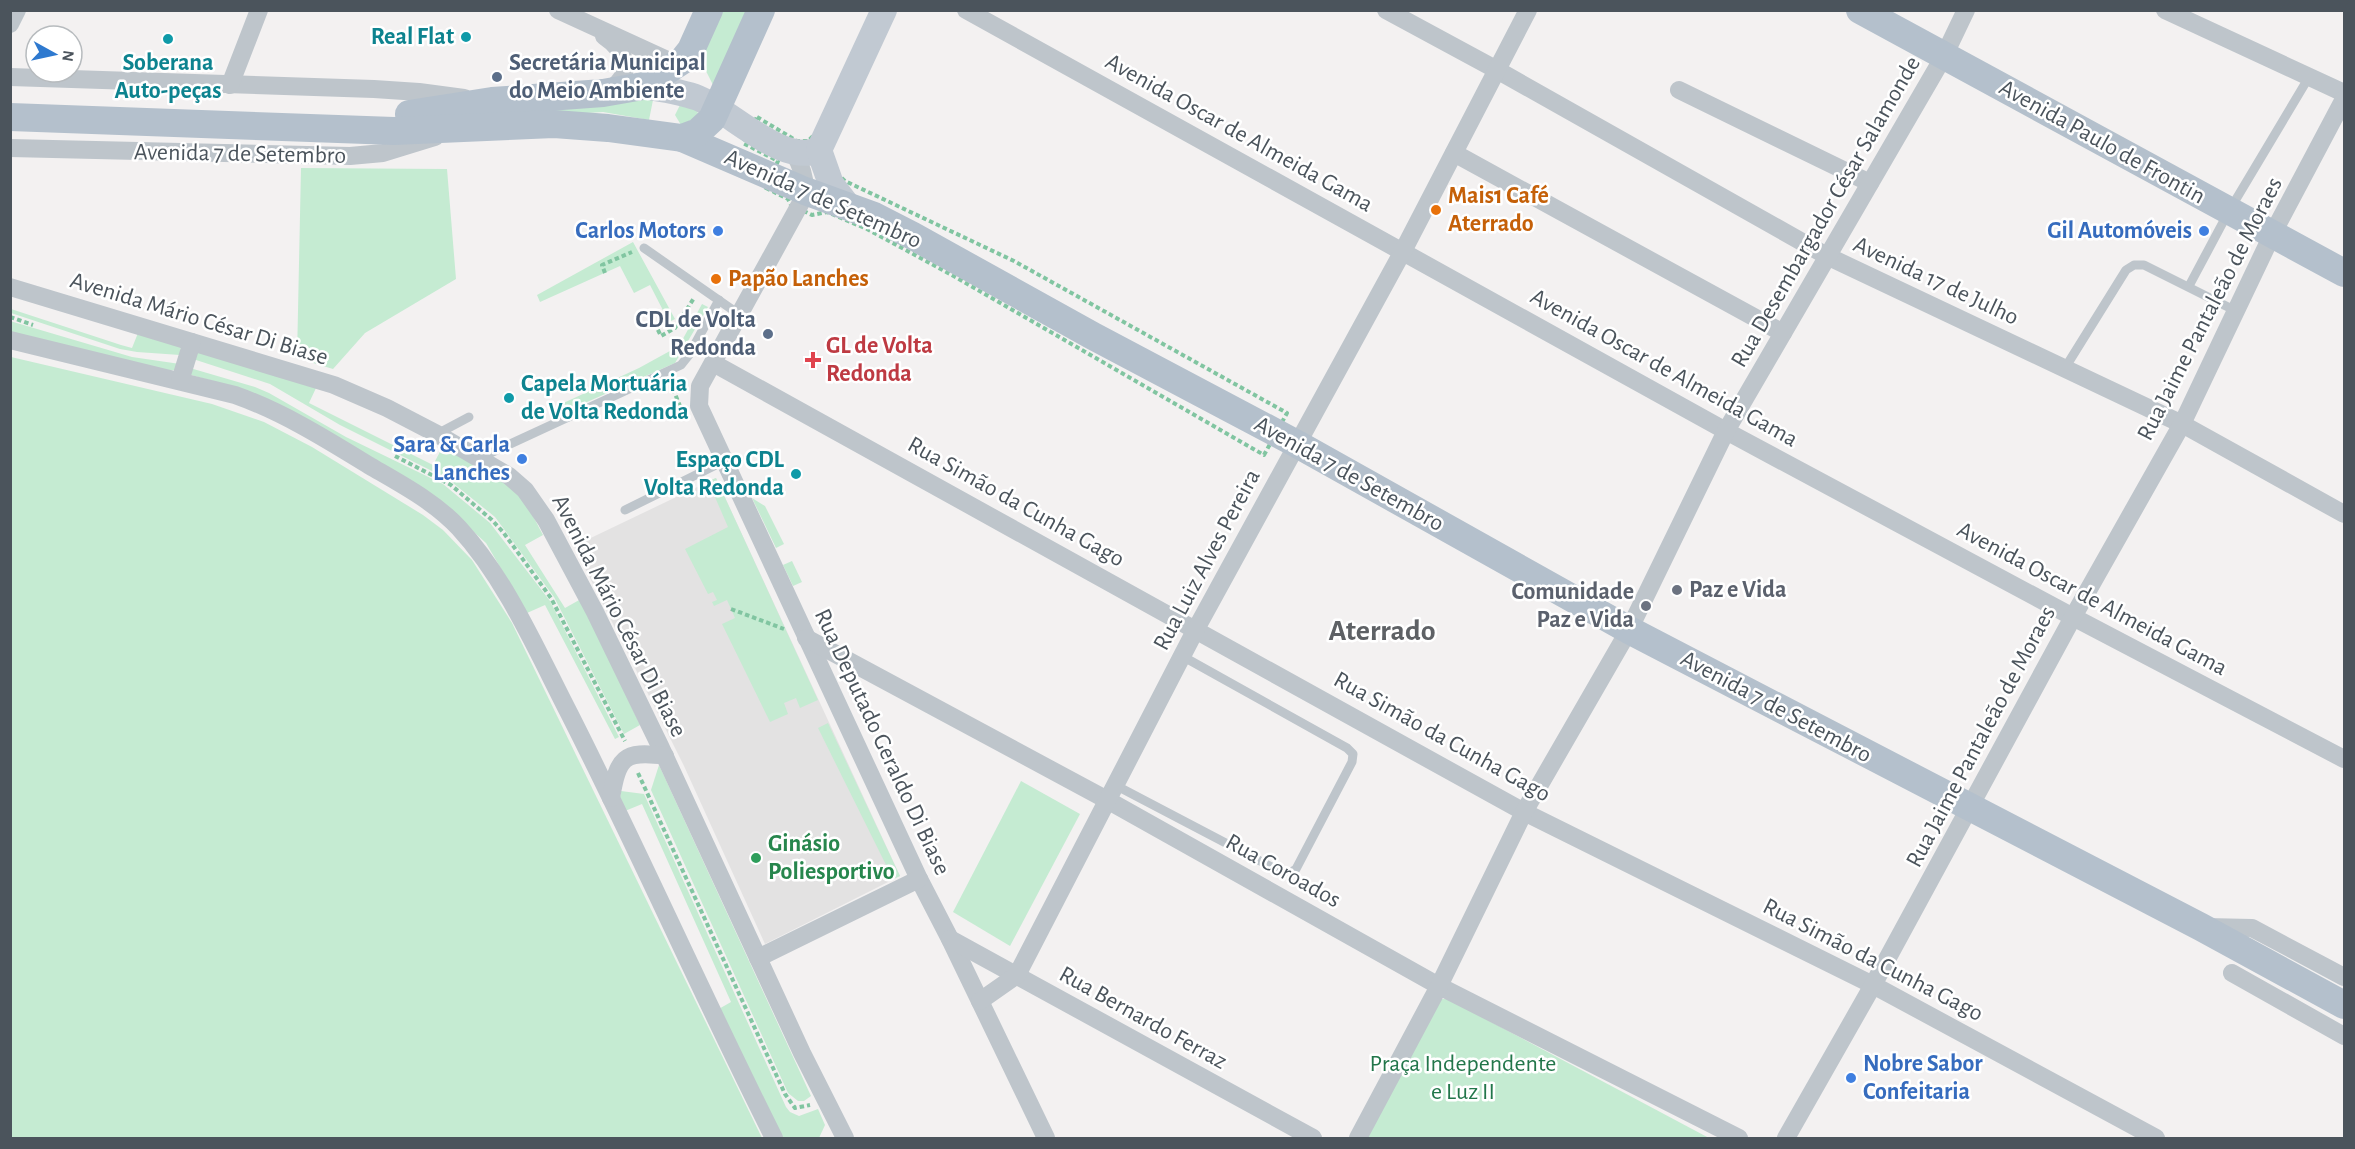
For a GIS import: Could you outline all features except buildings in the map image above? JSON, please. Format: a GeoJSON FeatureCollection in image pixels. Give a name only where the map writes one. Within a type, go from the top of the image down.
{"type":"FeatureCollection","features":[{"type":"Feature","properties":{"kind":"main road"},"geometry":{"type":"LineString","coordinates":[[643,86],[678,65],[691,50],[709,10]]}},
{"type":"Feature","properties":{"kind":"main road"},"geometry":{"type":"LineString","coordinates":[[682,138],[703,129],[718,109],[761,10]]}},
{"type":"Feature","properties":{"kind":"main road","name":"Avenida Paulo de Frontin"},"geometry":{"type":"LineString","coordinates":[[1860,10],[2344,273]]}},
{"type":"Feature","properties":{"kind":"main road","name":"Avenida 7 de Setembro"},"geometry":{"type":"LineString","coordinates":[[394,123],[492,101],[603,93],[643,86]]}},
{"type":"Feature","properties":{"kind":"main road"},"geometry":{"type":"LineString","coordinates":[[10,103],[248,113],[394,123]]}},
{"type":"Feature","properties":{"kind":"main road"},"geometry":{"type":"LineString","coordinates":[[10,117],[394,123]]}},
{"type":"Feature","properties":{"kind":"main road","name":"Avenida 7 de Setembro"},"geometry":{"type":"LineString","coordinates":[[394,123],[466,128],[554,124],[608,128],[682,138],[861,211],[1297,444],[1629,630],[2201,927],[2237,961]]}},
{"type":"Feature","properties":{"kind":"main road"},"geometry":{"type":"LineString","coordinates":[[2237,961],[2344,1005]]}},
{"type":"Feature","properties":{"kind":"street"},"geometry":{"type":"LineString","coordinates":[[10,24],[16,10]]}},
{"type":"Feature","properties":{"kind":"street"},"geometry":{"type":"LineString","coordinates":[[230,85],[258,10]]}},
{"type":"Feature","properties":{"kind":"street"},"geometry":{"type":"LineString","coordinates":[[558,10],[678,65]]}},
{"type":"Feature","properties":{"kind":"street"},"geometry":{"type":"LineString","coordinates":[[861,211],[831,184],[819,150],[884,10]]}},
{"type":"Feature","properties":{"kind":"street","name":"Avenida Oscar de Almeida Gama"},"geometry":{"type":"LineString","coordinates":[[966,10],[1726,431],[2344,759]]}},
{"type":"Feature","properties":{"kind":"street","name":"Avenida 17 de Julho"},"geometry":{"type":"LineString","coordinates":[[1386,10],[1827,256],[2182,424],[2344,514]]}},
{"type":"Feature","properties":{"kind":"street","name":"Rua Luiz Alves Pereira"},"geometry":{"type":"LineString","coordinates":[[1017,975],[1196,629],[1402,251],[1528,10]]}},
{"type":"Feature","properties":{"kind":"street","name":"Rua Desembargador César Salamonde"},"geometry":{"type":"LineString","coordinates":[[1358,1138],[1439,986],[1524,812],[1629,630],[1726,431],[1944,56],[1966,10]]}},
{"type":"Feature","properties":{"kind":"street"},"geometry":{"type":"LineString","coordinates":[[2165,10],[2344,93]]}},
{"type":"Feature","properties":{"kind":"street"},"geometry":{"type":"LineString","coordinates":[[590,26],[615,44],[624,57],[624,70],[619,80],[603,93]]}},
{"type":"Feature","properties":{"kind":"street","name":"Avenida 7 de Setembro"},"geometry":{"type":"LineString","coordinates":[[10,77],[419,92],[492,101]]}},
{"type":"Feature","properties":{"kind":"street","name":"Avenida 7 de Setembro"},"geometry":{"type":"LineString","coordinates":[[643,86],[698,98],[750,130],[794,153]]}},
{"type":"Feature","properties":{"kind":"street"},"geometry":{"type":"LineString","coordinates":[[1679,90],[1870,183]]}},
{"type":"Feature","properties":{"kind":"street","name":"Rua Jaime Pantaleão de Moraes"},"geometry":{"type":"LineString","coordinates":[[1786,1138],[1873,985],[2073,617],[2182,424],[2272,235],[2344,99]]}},
{"type":"Feature","properties":{"kind":"street","name":"Avenida 7 de Setembro"},"geometry":{"type":"LineString","coordinates":[[10,148],[350,156],[384,153],[466,128]]}},
{"type":"Feature","properties":{"kind":"street"},"geometry":{"type":"LineString","coordinates":[[794,153],[808,154],[819,150]]}},
{"type":"Feature","properties":{"kind":"street"},"geometry":{"type":"LineString","coordinates":[[794,153],[803,171],[806,190]]}},
{"type":"Feature","properties":{"kind":"street"},"geometry":{"type":"LineString","coordinates":[[1454,153],[1782,333]]}},
{"type":"Feature","properties":{"kind":"street","name":"Rua Deputado Geraldo Di Biase"},"geometry":{"type":"LineString","coordinates":[[806,190],[797,213],[700,386],[698,400],[724,461],[919,879],[1046,1138]]}},
{"type":"Feature","properties":{"kind":"street","name":"Avenida Mário César Di Biase"},"geometry":{"type":"LineString","coordinates":[[10,287],[334,385],[387,408],[437,434],[518,483],[539,509],[595,612],[845,1138]]}},
{"type":"Feature","properties":{"kind":"street"},"geometry":{"type":"LineString","coordinates":[[10,340],[240,397],[295,422],[423,498],[458,527],[478,550],[516,611],[611,798],[711,1013],[774,1138]]}},
{"type":"Feature","properties":{"kind":"street"},"geometry":{"type":"LineString","coordinates":[[180,381],[192,342]]}},
{"type":"Feature","properties":{"kind":"street","name":"Rua Simão da Cunha Gago"},"geometry":{"type":"LineString","coordinates":[[713,363],[1524,812],[1873,985],[2156,1138]]}},
{"type":"Feature","properties":{"kind":"street","name":"Rua Coroados"},"geometry":{"type":"LineString","coordinates":[[806,638],[1112,793],[1439,986],[1739,1138]]}},
{"type":"Feature","properties":{"kind":"street"},"geometry":{"type":"LineString","coordinates":[[611,798],[620,766],[629,756],[642,753],[665,756]]}},
{"type":"Feature","properties":{"kind":"street"},"geometry":{"type":"LineString","coordinates":[[758,958],[919,879]]}},
{"type":"Feature","properties":{"kind":"street","name":"Avenida 7 de Setembro"},"geometry":{"type":"LineString","coordinates":[[2201,927],[2252,928],[2344,977]]}},
{"type":"Feature","properties":{"kind":"street","name":"Rua Bernardo Ferraz"},"geometry":{"type":"LineString","coordinates":[[950,939],[1313,1138]]}},
{"type":"Feature","properties":{"kind":"street","name":"Avenida 7 de Setembro"},"geometry":{"type":"LineString","coordinates":[[2237,961],[2344,1036]]}},
{"type":"Feature","properties":{"kind":"street"},"geometry":{"type":"LineString","coordinates":[[980,1001],[1017,975]]}},
{"type":"Feature","properties":{"kind":"lane"},"geometry":{"type":"LineString","coordinates":[[2189,286],[2229,211],[2309,77]]}},
{"type":"Feature","properties":{"kind":"lane"},"geometry":{"type":"LineString","coordinates":[[644,248],[740,315]]}},
{"type":"Feature","properties":{"kind":"lane"},"geometry":{"type":"LineString","coordinates":[[2065,368],[2126,270],[2134,265],[2144,265],[2236,311]]}},
{"type":"Feature","properties":{"kind":"lane"},"geometry":{"type":"LineString","coordinates":[[480,458],[681,365],[689,355],[719,300]]}},
{"type":"Feature","properties":{"kind":"lane"},"geometry":{"type":"LineString","coordinates":[[437,434],[469,417]]}},
{"type":"Feature","properties":{"kind":"lane"},"geometry":{"type":"LineString","coordinates":[[625,510],[724,461]]}},
{"type":"Feature","properties":{"kind":"lane"},"geometry":{"type":"LineString","coordinates":[[1112,793],[1281,872],[1290,873],[1296,869],[1352,762],[1353,754],[1347,748],[1182,656]]}},
{"type":"Feature","properties":{"kind":"path"},"geometry":{"type":"LineString","coordinates":[[605,273],[602,265],[644,248]]}},
{"type":"Feature","properties":{"kind":"path"},"geometry":{"type":"LineString","coordinates":[[648,320],[654,322],[661,336],[675,328],[701,288]]}},
{"type":"Feature","properties":{"kind":"path"},"geometry":{"type":"LineString","coordinates":[[10,317],[37,326]]}},
{"type":"Feature","properties":{"kind":"path"},"geometry":{"type":"LineString","coordinates":[[388,453],[451,485],[503,532],[552,598],[648,791],[785,1094],[791,1105],[799,1108],[825,1099]]}},
{"type":"Feature","properties":{"kind":"path"},"geometry":{"type":"LineString","coordinates":[[731,609],[786,630]]}},
{"type":"Feature","properties":{"kind":"shaded area"},"geometry":{"type":"Polygon","coordinates":[[[716,478],[900,876],[765,944],[684,766],[574,546],[716,478]]]}},
{"type":"Feature","properties":{"kind":"green space"},"geometry":{"type":"Polygon","coordinates":[[[716,11],[757,11],[715,89],[697,53],[716,11]]]}},
{"type":"Feature","properties":{"kind":"green space"},"geometry":{"type":"Polygon","coordinates":[[[654,95],[649,120],[603,112],[521,117],[519,108],[654,95]]]}},
{"type":"Feature","properties":{"kind":"green space"},"geometry":{"type":"Polygon","coordinates":[[[680,105],[695,106],[699,116],[681,125],[675,115],[680,105]]]}},
{"type":"Feature","properties":{"kind":"green space"},"geometry":{"type":"Polygon","coordinates":[[[301,168],[447,169],[456,279],[365,333],[333,369],[297,358],[301,168]]]}},
{"type":"Feature","properties":{"kind":"green space"},"geometry":{"type":"Polygon","coordinates":[[[633,242],[675,319],[669,322],[650,285],[634,293],[620,266],[540,302],[537,295],[633,242]]]}},
{"type":"Feature","properties":{"kind":"green space"},"geometry":{"type":"Polygon","coordinates":[[[702,304],[708,307],[675,363],[560,414],[557,406],[639,368],[679,346],[702,304]]]}},
{"type":"Feature","properties":{"kind":"green space"},"geometry":{"type":"Polygon","coordinates":[[[11,309],[132,348],[138,333],[181,345],[180,355],[120,349],[11,313],[11,309]]]}},
{"type":"Feature","properties":{"kind":"green space"},"geometry":{"type":"Polygon","coordinates":[[[10,321],[132,357],[180,364],[177,369],[170,371],[11,332],[10,321]]]}},
{"type":"Feature","properties":{"kind":"green space"},"geometry":{"type":"Polygon","coordinates":[[[198,352],[316,388],[309,403],[433,465],[443,446],[483,468],[512,488],[532,514],[543,535],[525,545],[565,608],[581,599],[640,725],[624,734],[554,597],[495,517],[448,479],[340,425],[270,384],[193,359],[198,352]]]}},
{"type":"Feature","properties":{"kind":"green space"},"geometry":{"type":"Polygon","coordinates":[[[11,357],[212,404],[264,422],[312,447],[423,515],[443,530],[472,560],[512,623],[762,1138],[11,1138],[11,357]]]}},
{"type":"Feature","properties":{"kind":"green space"},"geometry":{"type":"Polygon","coordinates":[[[190,368],[269,393],[346,437],[443,484],[490,523],[550,601],[619,737],[615,739],[545,605],[527,613],[486,543],[453,513],[242,389],[191,375],[190,368]]]}},
{"type":"Feature","properties":{"kind":"green space"},"geometry":{"type":"Polygon","coordinates":[[[716,478],[818,700],[800,708],[796,698],[784,703],[788,714],[770,722],[722,624],[735,618],[727,600],[714,606],[712,602],[717,600],[713,592],[708,594],[685,549],[728,527],[708,481],[716,478]]]}},
{"type":"Feature","properties":{"kind":"green space"},"geometry":{"type":"Polygon","coordinates":[[[752,498],[765,506],[784,544],[776,548],[752,498]]]}},
{"type":"Feature","properties":{"kind":"green space"},"geometry":{"type":"Polygon","coordinates":[[[792,561],[802,582],[793,586],[783,565],[792,561]]]}},
{"type":"Feature","properties":{"kind":"green space"},"geometry":{"type":"Polygon","coordinates":[[[828,723],[900,876],[893,879],[818,728],[828,723]]]}},
{"type":"Feature","properties":{"kind":"green space"},"geometry":{"type":"Polygon","coordinates":[[[659,765],[811,1096],[804,1101],[798,1101],[788,1093],[651,790],[659,765]]]}},
{"type":"Feature","properties":{"kind":"green space"},"geometry":{"type":"Polygon","coordinates":[[[1021,781],[1080,814],[1010,946],[953,912],[1021,781]]]}},
{"type":"Feature","properties":{"kind":"green space"},"geometry":{"type":"Polygon","coordinates":[[[621,791],[644,794],[786,1107],[790,1112],[799,1116],[818,1109],[825,1125],[819,1138],[781,1138],[717,1010],[731,1002],[642,804],[625,811],[620,797],[621,791]]]}},
{"type":"Feature","properties":{"kind":"green space","name":"Praça Independente e Luz II"},"geometry":{"type":"Polygon","coordinates":[[[1437,999],[1448,999],[1709,1138],[1366,1138],[1437,999]]]}},
{"type":"Feature","properties":{"kind":"place","name":"Real Flat"},"geometry":{"type":"Point","coordinates":[466,37]}},
{"type":"Feature","properties":{"kind":"place","name":"Soberana Auto-peças"},"geometry":{"type":"Point","coordinates":[168,39]}},
{"type":"Feature","properties":{"kind":"place","name":"Secretária Municipal do Meio Ambiente"},"geometry":{"type":"Point","coordinates":[497,77]}},
{"type":"Feature","properties":{"kind":"place","name":"Mais1 Café Aterrado"},"geometry":{"type":"Point","coordinates":[1436,210]}},
{"type":"Feature","properties":{"kind":"place","name":"Carlos Motors"},"geometry":{"type":"Point","coordinates":[718,231]}},
{"type":"Feature","properties":{"kind":"place","name":"Gil Automóveis"},"geometry":{"type":"Point","coordinates":[2204,231]}},
{"type":"Feature","properties":{"kind":"place","name":"Papão Lanches"},"geometry":{"type":"Point","coordinates":[716,279]}},
{"type":"Feature","properties":{"kind":"place","name":"CDL de Volta Redonda"},"geometry":{"type":"Point","coordinates":[768,334]}},
{"type":"Feature","properties":{"kind":"place","name":"GL de Volta Redonda"},"geometry":{"type":"Point","coordinates":[813,360]}},
{"type":"Feature","properties":{"kind":"place","name":"Capela Mortuária de Volta Redonda"},"geometry":{"type":"Point","coordinates":[509,398]}},
{"type":"Feature","properties":{"kind":"place","name":"Sara & Carla Lanches"},"geometry":{"type":"Point","coordinates":[522,459]}},
{"type":"Feature","properties":{"kind":"place","name":"Espaço CDL Volta Redonda"},"geometry":{"type":"Point","coordinates":[796,474]}},
{"type":"Feature","properties":{"kind":"place","name":"Paz e Vida"},"geometry":{"type":"Point","coordinates":[1677,590]}},
{"type":"Feature","properties":{"kind":"place","name":"Comunidade Paz e Vida"},"geometry":{"type":"Point","coordinates":[1646,606]}},
{"type":"Feature","properties":{"kind":"place","name":"Ginásio Poliesportivo"},"geometry":{"type":"Point","coordinates":[756,858]}},
{"type":"Feature","properties":{"kind":"place","name":"Nobre Sabor Confeitaria"},"geometry":{"type":"Point","coordinates":[1851,1078]}},
{"type":"Feature","properties":{"kind":"district","name":"Aterrado"},"geometry":{"type":"Point","coordinates":[1382,631]}}]}
